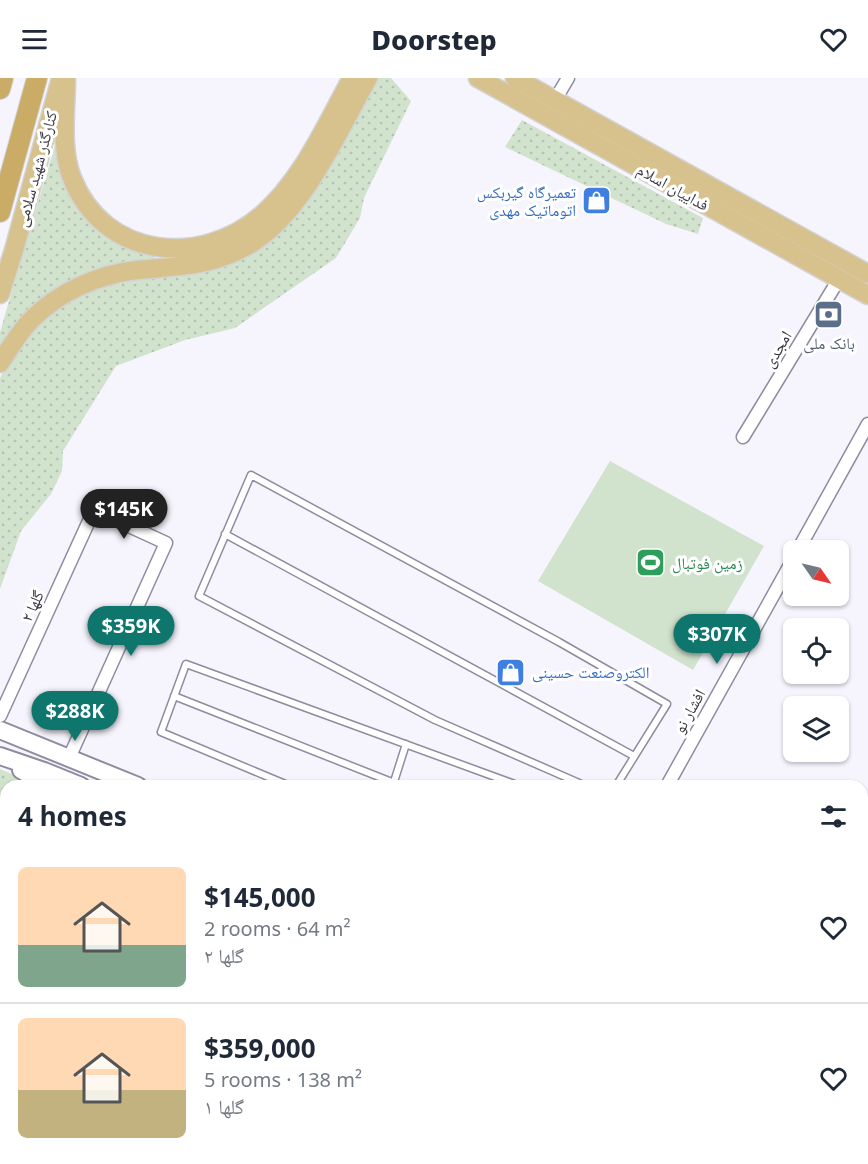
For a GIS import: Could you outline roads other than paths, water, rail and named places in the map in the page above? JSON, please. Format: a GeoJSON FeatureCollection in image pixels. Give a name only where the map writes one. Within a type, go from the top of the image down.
{"type":"FeatureCollection","features":[{"type":"Feature","properties":{"kind":"highway"},"geometry":{"type":"LineString","coordinates":[[0,89],[3,78]]}},
{"type":"Feature","properties":{"kind":"highway"},"geometry":{"type":"LineString","coordinates":[[0,212],[37,78]]}},
{"type":"Feature","properties":{"kind":"main road","name":"کنارگذر شهید سلامی"},"geometry":{"type":"LineString","coordinates":[[0,294],[61,78]]}},
{"type":"Feature","properties":{"kind":"main road"},"geometry":{"type":"LineString","coordinates":[[66,78],[65,152],[72,178],[81,195],[102,220],[122,235],[142,243],[170,249],[197,247],[233,235],[261,216],[287,191],[352,78]]}},
{"type":"Feature","properties":{"kind":"main road"},"geometry":{"type":"LineString","coordinates":[[0,363],[31,320],[49,303],[70,291],[116,274],[190,266],[214,261],[255,241],[271,229],[297,200],[311,179],[368,78]]}},
{"type":"Feature","properties":{"kind":"main road","name":"فداییان اسلام"},"geometry":{"type":"LineString","coordinates":[[478,78],[868,295]]}},
{"type":"Feature","properties":{"kind":"main road","name":"فداییان اسلام"},"geometry":{"type":"LineString","coordinates":[[515,78],[868,274]]}},
{"type":"Feature","properties":{"kind":"main road"},"geometry":{"type":"LineString","coordinates":[[0,730],[123,780]]}},
{"type":"Feature","properties":{"kind":"main road"},"geometry":{"type":"LineString","coordinates":[[0,757],[38,780]]}},
{"type":"Feature","properties":{"kind":"main road"},"geometry":{"type":"LineString","coordinates":[[0,757],[66,780]]}},
{"type":"Feature","properties":{"kind":"street"},"geometry":{"type":"LineString","coordinates":[[555,100],[568,78]]}},
{"type":"Feature","properties":{"kind":"street","name":"امجدی"},"geometry":{"type":"LineString","coordinates":[[743,437],[839,279]]}},
{"type":"Feature","properties":{"kind":"street"},"geometry":{"type":"LineString","coordinates":[[804,540],[868,424]]}},
{"type":"Feature","properties":{"kind":"street","name":"گلها ۲"},"geometry":{"type":"LineString","coordinates":[[0,716],[94,510],[166,543],[69,758]]}},
{"type":"Feature","properties":{"kind":"street","name":"افشار نو"},"geometry":{"type":"LineString","coordinates":[[670,780],[783,578]]}},
{"type":"Feature","properties":{"kind":"lane"},"geometry":{"type":"LineString","coordinates":[[572,780],[435,720],[199,596],[251,475],[559,642],[668,704],[620,780]]}},
{"type":"Feature","properties":{"kind":"lane"},"geometry":{"type":"LineString","coordinates":[[225,534],[634,756]]}},
{"type":"Feature","properties":{"kind":"lane"},"geometry":{"type":"LineString","coordinates":[[276,780],[160,732],[186,664],[504,780]]}},
{"type":"Feature","properties":{"kind":"lane"},"geometry":{"type":"LineString","coordinates":[[174,696],[383,780]]}},
{"type":"Feature","properties":{"kind":"lane"},"geometry":{"type":"LineString","coordinates":[[394,780],[406,744]]}},
{"type":"Feature","properties":{"kind":"place","name":"تعمیرگاه گیربکس اتوماتیک مهدی"},"geometry":{"type":"Point","coordinates":[597,201]}},
{"type":"Feature","properties":{"kind":"place","name":"بانک ملی"},"geometry":{"type":"Point","coordinates":[829,315]}},
{"type":"Feature","properties":{"kind":"place","name":"زمین فوتبال"},"geometry":{"type":"Point","coordinates":[651,563]}},
{"type":"Feature","properties":{"kind":"place","name":"الکتروصنعت حسینی"},"geometry":{"type":"Point","coordinates":[511,672]}}]}
